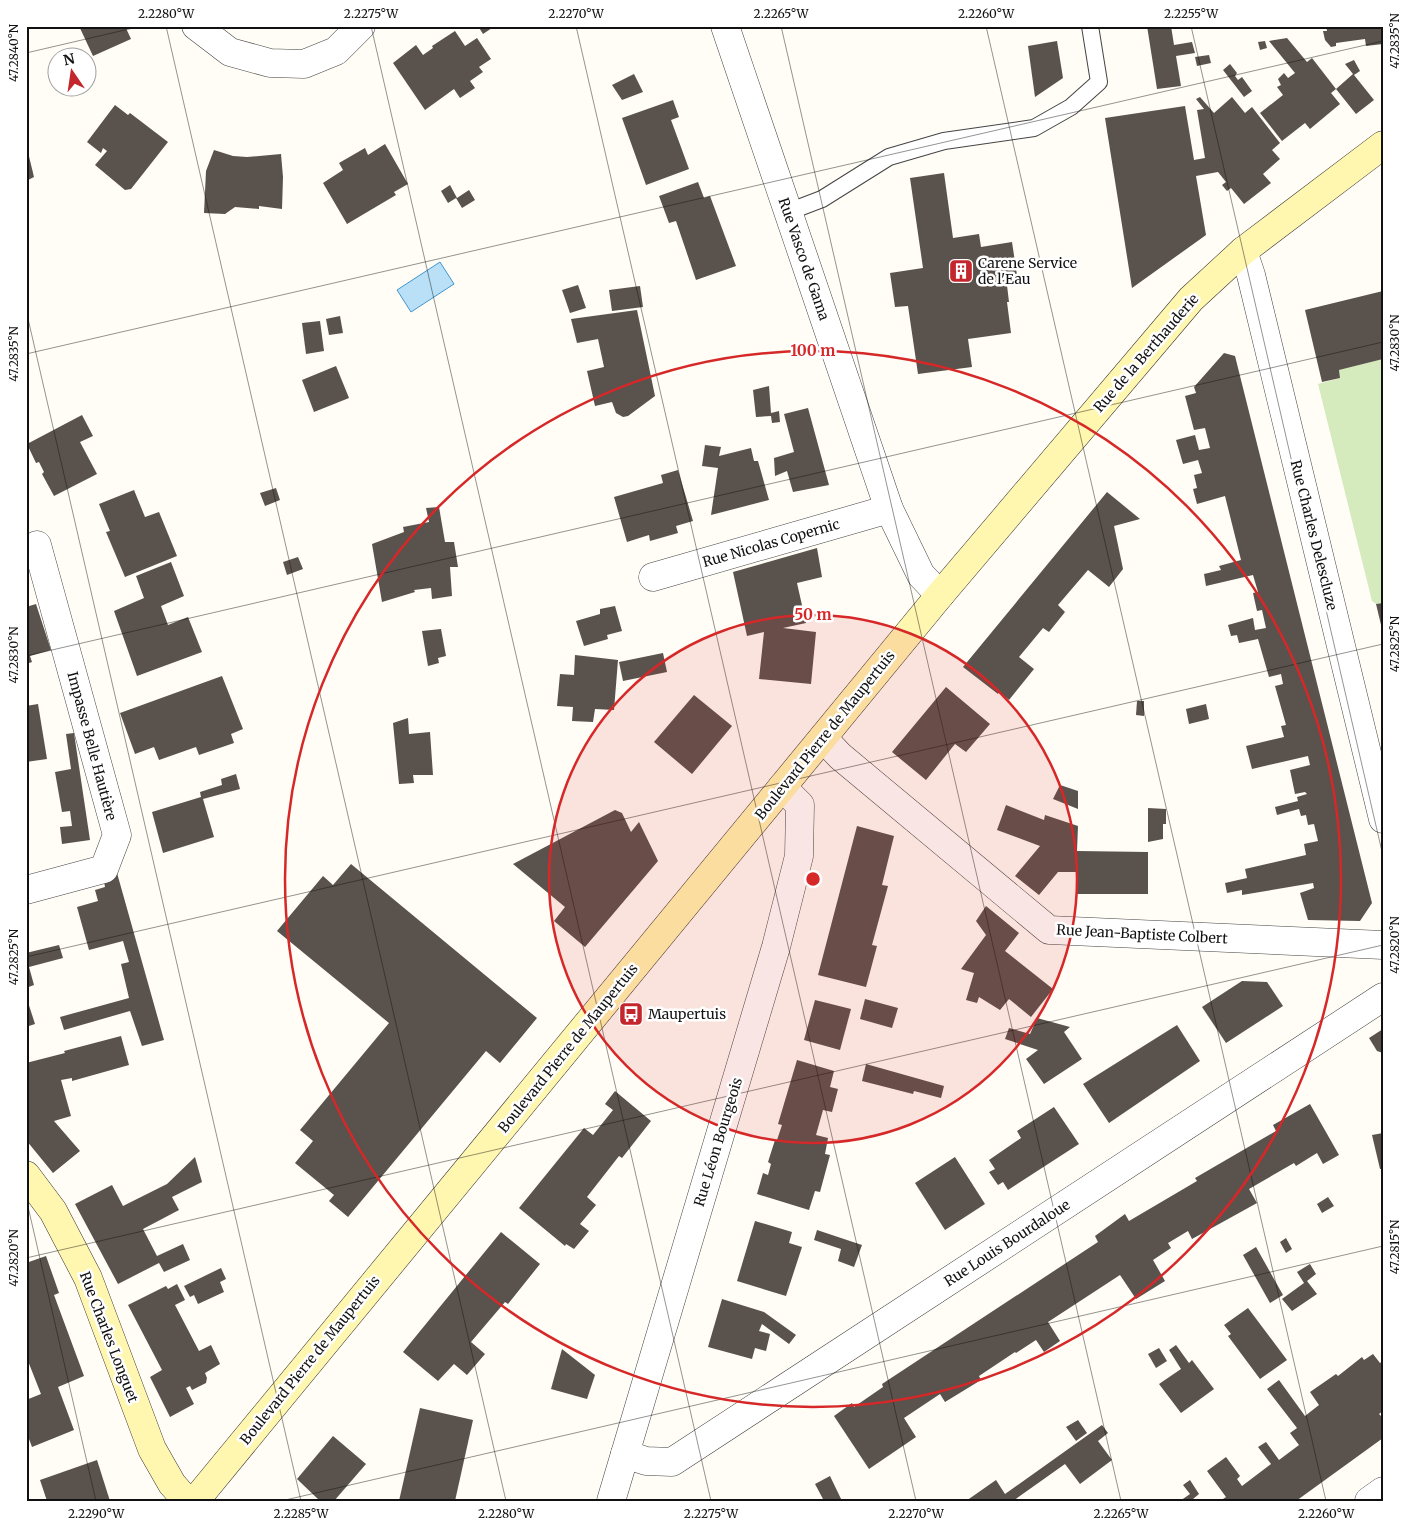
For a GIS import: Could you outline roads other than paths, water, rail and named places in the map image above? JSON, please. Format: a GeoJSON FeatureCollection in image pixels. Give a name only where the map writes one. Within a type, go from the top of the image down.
{"type":"FeatureCollection","features":[{"type":"Feature","properties":{"kind":"street"},"geometry":{"type":"LineString","coordinates":[[196,26],[230,52],[270,63],[304,64],[336,51],[361,26]]}},
{"type":"Feature","properties":{"kind":"street","name":"Rue Vasco de Gama"},"geometry":{"type":"LineString","coordinates":[[725,26],[889,509],[921,575],[940,595]]}},
{"type":"Feature","properties":{"kind":"street","name":"Rue de la Berthauderie"},"geometry":{"type":"LineString","coordinates":[[940,595],[1191,299],[1243,251],[1383,144]]}},
{"type":"Feature","properties":{"kind":"street","name":"Rue Charles Delescluze"},"geometry":{"type":"LineString","coordinates":[[1243,251],[1253,284],[1383,819]]}},
{"type":"Feature","properties":{"kind":"street","name":"Rue Nicolas Copernic"},"geometry":{"type":"LineString","coordinates":[[654,577],[889,509]]}},
{"type":"Feature","properties":{"kind":"street","name":"Impasse Belle Hautière"},"geometry":{"type":"LineString","coordinates":[[26,890],[104,869],[117,835],[36,545]]}},
{"type":"Feature","properties":{"kind":"street","name":"Boulevard Pierre de Maupertuis"},"geometry":{"type":"LineString","coordinates":[[195,1501],[940,595]]}},
{"type":"Feature","properties":{"kind":"street","name":"Rue Jean-Baptiste Colbert"},"geometry":{"type":"LineString","coordinates":[[822,738],[840,756],[1049,930],[1383,945]]}},
{"type":"Feature","properties":{"kind":"street","name":"Rue Léon Bourgeois"},"geometry":{"type":"LineString","coordinates":[[611,1501],[776,947],[799,856],[800,805],[782,787]]}},
{"type":"Feature","properties":{"kind":"street","name":"Rue Louis Bourdaloue"},"geometry":{"type":"LineString","coordinates":[[625,1454],[646,1460],[672,1462],[1383,997]]}},
{"type":"Feature","properties":{"kind":"street","name":"Rue Charles Longuet"},"geometry":{"type":"LineString","coordinates":[[26,1175],[53,1211],[88,1278],[152,1449],[172,1484],[187,1501]]}},
{"type":"Feature","properties":{"kind":"street"},"geometry":{"type":"LineString","coordinates":[[1369,1501],[1383,1491]]}},
{"type":"Feature","properties":{"kind":"lane"},"geometry":{"type":"LineString","coordinates":[[788,212],[822,200],[889,158],[944,141],[1034,128],[1071,107],[1099,82],[1090,26]]}},
{"type":"Feature","properties":{"kind":"water"},"geometry":{"type":"Polygon","coordinates":[[[440,262],[454,284],[411,312],[397,290],[440,262]]]}},
{"type":"Feature","properties":{"kind":"place","name":"Carene Service de l'Eau"},"geometry":{"type":"Point","coordinates":[961,271]}},
{"type":"Feature","properties":{"kind":"place","name":"Maupertuis"},"geometry":{"type":"Point","coordinates":[631,1014]}}]}
